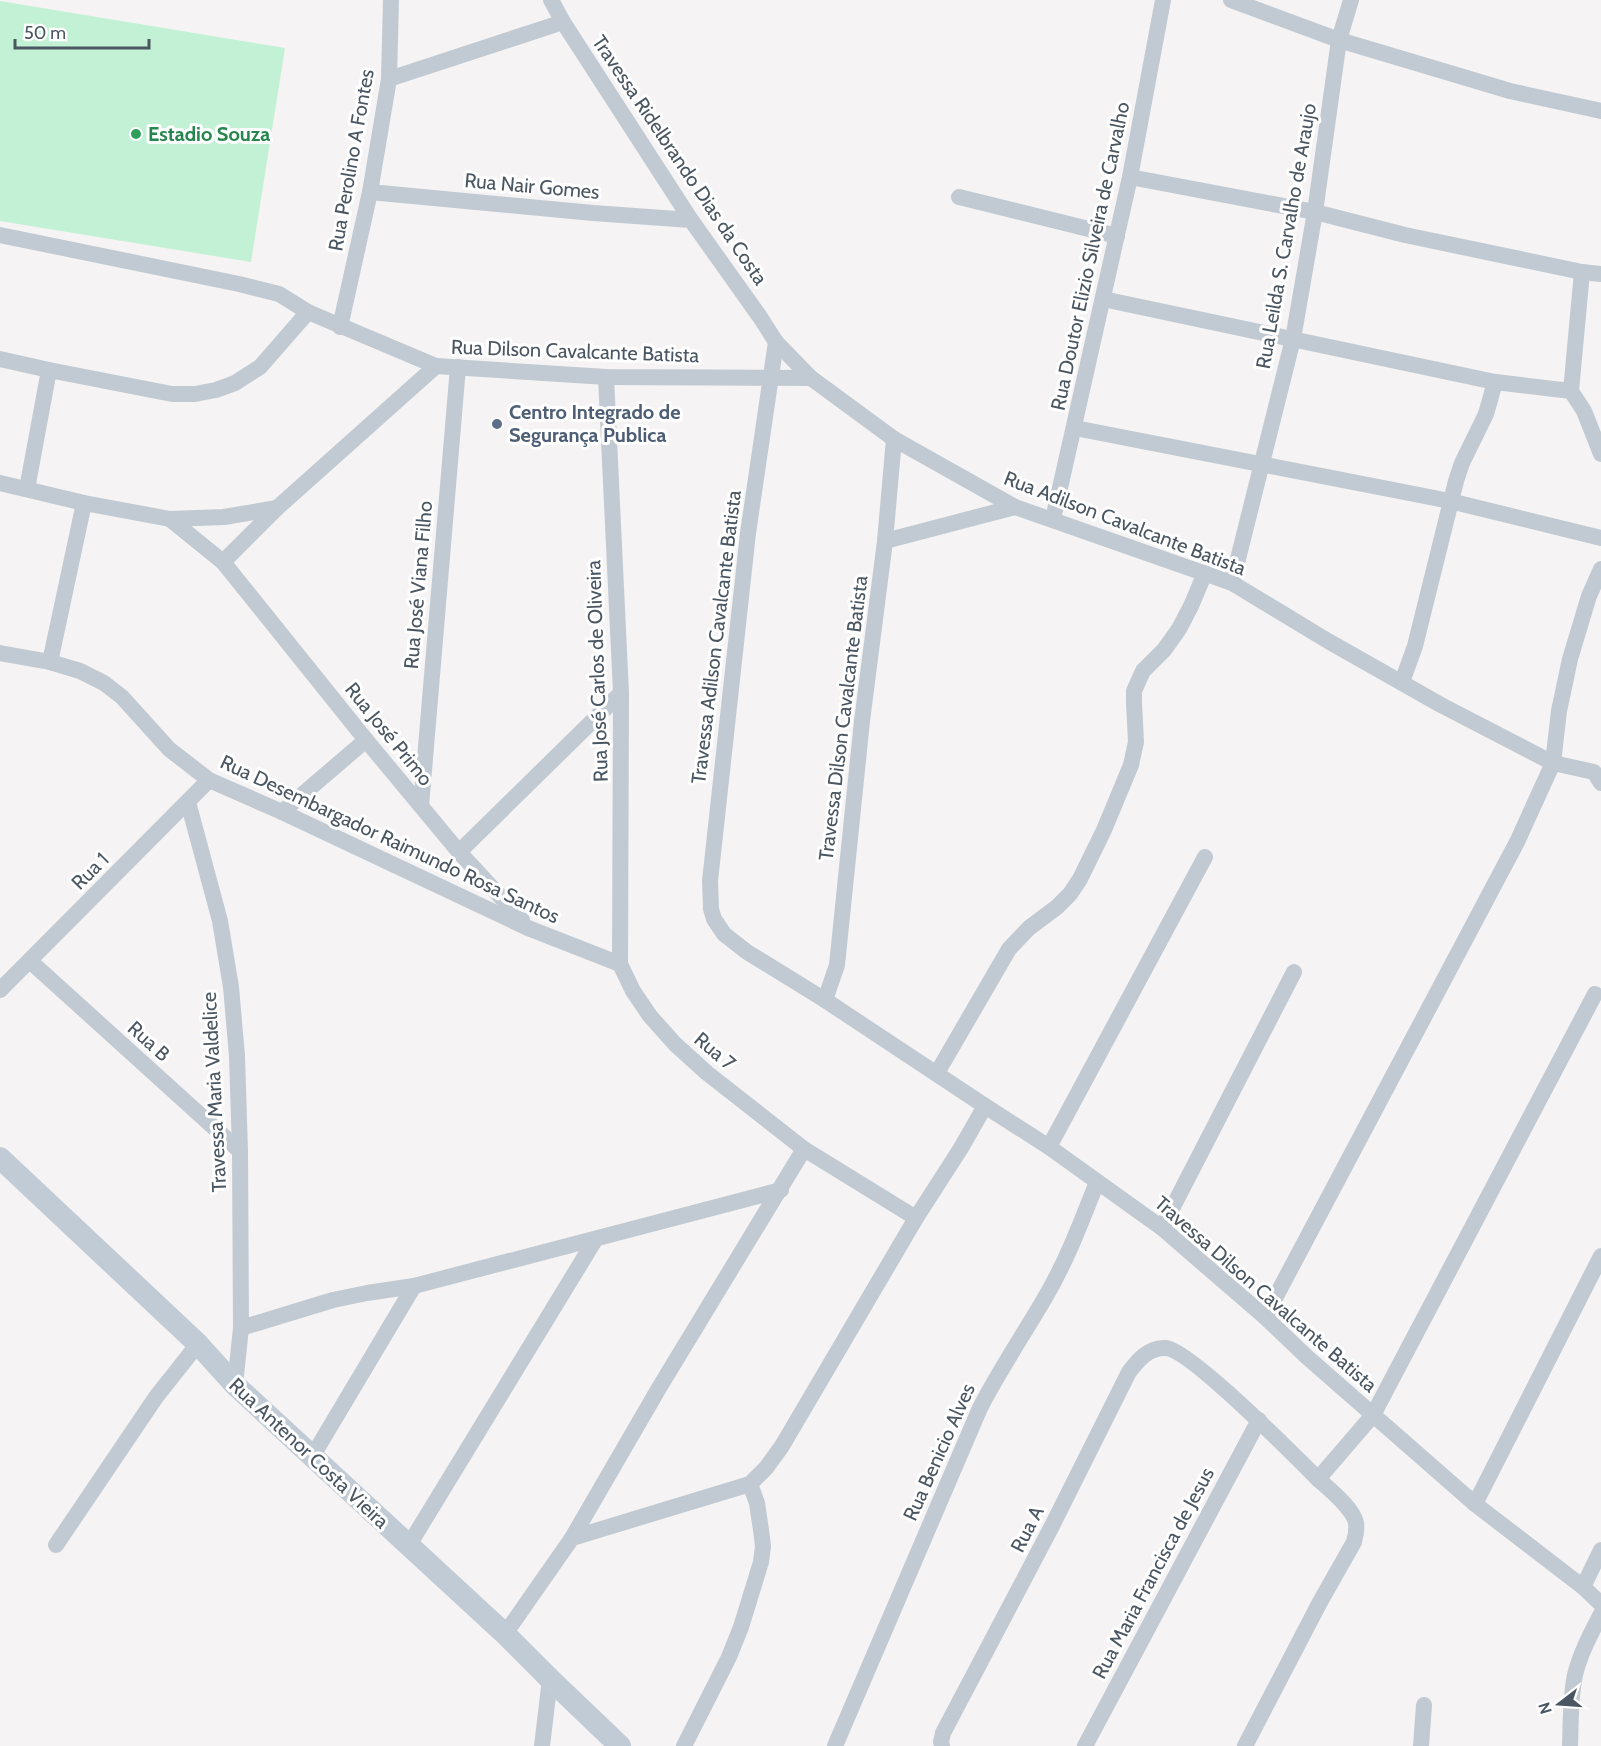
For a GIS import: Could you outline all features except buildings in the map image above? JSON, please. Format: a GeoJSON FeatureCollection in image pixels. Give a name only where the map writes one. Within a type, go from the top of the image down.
{"type":"FeatureCollection","features":[{"type":"Feature","properties":{"kind":"main road","name":"Rua Antenor Costa Vieira"},"geometry":{"type":"LineString","coordinates":[[0,1158],[198,1344],[235,1385],[505,1634],[620,1746]]}},
{"type":"Feature","properties":{"kind":"street","name":"Rua Perolino A Fontes"},"geometry":{"type":"LineString","coordinates":[[340,327],[370,192],[389,79],[391,0]]}},
{"type":"Feature","properties":{"kind":"street","name":"Travessa Ridelbrando Dias da Costa"},"geometry":{"type":"LineString","coordinates":[[551,0],[691,220],[776,342]]}},
{"type":"Feature","properties":{"kind":"street","name":"Rua Doutor Elizio Silveira de Carvalho"},"geometry":{"type":"LineString","coordinates":[[1053,519],[1130,177],[1163,0]]}},
{"type":"Feature","properties":{"kind":"street"},"geometry":{"type":"LineString","coordinates":[[1231,0],[1339,40],[1510,91],[1601,111]]}},
{"type":"Feature","properties":{"kind":"street","name":"Rua Leilda S. Carvalho de Araujo"},"geometry":{"type":"LineString","coordinates":[[1232,583],[1293,339],[1315,212],[1339,40],[1351,0]]}},
{"type":"Feature","properties":{"kind":"street"},"geometry":{"type":"LineString","coordinates":[[389,79],[563,22]]}},
{"type":"Feature","properties":{"kind":"street"},"geometry":{"type":"LineString","coordinates":[[1130,177],[1315,212],[1405,236],[1601,274]]}},
{"type":"Feature","properties":{"kind":"street","name":"Rua Nair Gomes"},"geometry":{"type":"LineString","coordinates":[[370,192],[691,220]]}},
{"type":"Feature","properties":{"kind":"street"},"geometry":{"type":"LineString","coordinates":[[959,197],[1117,236]]}},
{"type":"Feature","properties":{"kind":"street","name":"Rua Dilson Cavalcante Batista"},"geometry":{"type":"LineString","coordinates":[[0,235],[279,294],[308,312],[340,327],[436,366],[606,377],[811,378]]}},
{"type":"Feature","properties":{"kind":"street"},"geometry":{"type":"LineString","coordinates":[[1582,272],[1571,391],[1584,411],[1601,454]]}},
{"type":"Feature","properties":{"kind":"street"},"geometry":{"type":"LineString","coordinates":[[1103,299],[1495,382],[1571,391]]}},
{"type":"Feature","properties":{"kind":"street"},"geometry":{"type":"LineString","coordinates":[[0,359],[172,394],[195,394],[236,383],[260,367],[308,312]]}},
{"type":"Feature","properties":{"kind":"street","name":"Rua Adilson Cavalcante Batista"},"geometry":{"type":"LineString","coordinates":[[776,342],[811,378],[894,439],[1015,507],[1232,583],[1441,705],[1553,763],[1599,775]]}},
{"type":"Feature","properties":{"kind":"street","name":"Travessa Adilson Cavalcante Batista"},"geometry":{"type":"LineString","coordinates":[[724,934],[714,919],[711,909],[710,881],[748,532],[776,342]]}},
{"type":"Feature","properties":{"kind":"street"},"geometry":{"type":"LineString","coordinates":[[223,562],[277,508],[436,366]]}},
{"type":"Feature","properties":{"kind":"street","name":"Rua José Viana Filho"},"geometry":{"type":"LineString","coordinates":[[421,806],[458,367]]}},
{"type":"Feature","properties":{"kind":"street"},"geometry":{"type":"LineString","coordinates":[[27,489],[50,370]]}},
{"type":"Feature","properties":{"kind":"street","name":"Rua José Carlos de Oliveira"},"geometry":{"type":"LineString","coordinates":[[606,377],[621,693],[620,964]]}},
{"type":"Feature","properties":{"kind":"street"},"geometry":{"type":"LineString","coordinates":[[1402,682],[1415,646],[1450,501],[1462,463],[1486,414],[1495,382]]}},
{"type":"Feature","properties":{"kind":"street"},"geometry":{"type":"LineString","coordinates":[[1075,428],[1450,501],[1601,538]]}},
{"type":"Feature","properties":{"kind":"street","name":"Travessa Dilson Cavalcante Batista"},"geometry":{"type":"LineString","coordinates":[[825,1000],[837,964],[862,721],[885,541],[894,439]]}},
{"type":"Feature","properties":{"kind":"street"},"geometry":{"type":"LineString","coordinates":[[0,483],[84,503],[170,519],[224,517],[277,508]]}},
{"type":"Feature","properties":{"kind":"street"},"geometry":{"type":"LineString","coordinates":[[50,662],[84,503]]}},
{"type":"Feature","properties":{"kind":"street"},"geometry":{"type":"LineString","coordinates":[[885,541],[1015,507]]}},
{"type":"Feature","properties":{"kind":"street","name":"Rua José Primo"},"geometry":{"type":"LineString","coordinates":[[170,519],[223,562],[459,852],[528,928]]}},
{"type":"Feature","properties":{"kind":"street"},"geometry":{"type":"LineString","coordinates":[[1265,1317],[1518,842],[1553,763],[1559,711],[1570,659],[1589,596],[1601,569]]}},
{"type":"Feature","properties":{"kind":"street"},"geometry":{"type":"LineString","coordinates":[[937,1073],[1010,949],[1029,928],[1071,894],[1080,879],[1104,830],[1131,765],[1136,742],[1134,691],[1143,671],[1164,650],[1179,629],[1205,573]]}},
{"type":"Feature","properties":{"kind":"street","name":"Rua Desembargador Raimundo Rosa Santos"},"geometry":{"type":"LineString","coordinates":[[0,653],[50,662],[80,671],[104,683],[122,698],[169,749],[209,780],[528,928],[620,964]]}},
{"type":"Feature","properties":{"kind":"street"},"geometry":{"type":"LineString","coordinates":[[459,852],[621,693]]}},
{"type":"Feature","properties":{"kind":"street"},"geometry":{"type":"LineString","coordinates":[[282,812],[366,740]]}},
{"type":"Feature","properties":{"kind":"street","name":"Rua 1"},"geometry":{"type":"LineString","coordinates":[[0,990],[209,780]]}},
{"type":"Feature","properties":{"kind":"street","name":"Travessa Maria Valdelice"},"geometry":{"type":"LineString","coordinates":[[188,802],[220,921],[231,987],[237,1056],[241,1328],[235,1385]]}},
{"type":"Feature","properties":{"kind":"street"},"geometry":{"type":"LineString","coordinates":[[1049,1147],[1205,857]]}},
{"type":"Feature","properties":{"kind":"street","name":"Travessa Dilson Cavalcante Batista"},"geometry":{"type":"LineString","coordinates":[[724,934],[747,952],[825,1000],[1049,1147],[1162,1228],[1475,1504],[1583,1587],[1601,1604]]}},
{"type":"Feature","properties":{"kind":"street","name":"Rua B"},"geometry":{"type":"LineString","coordinates":[[30,961],[240,1151]]}},
{"type":"Feature","properties":{"kind":"street","name":"Rua 7"},"geometry":{"type":"LineString","coordinates":[[620,964],[633,991],[650,1016],[675,1044],[707,1073],[804,1149],[916,1218]]}},
{"type":"Feature","properties":{"kind":"street"},"geometry":{"type":"LineString","coordinates":[[1162,1228],[1294,972]]}},
{"type":"Feature","properties":{"kind":"street"},"geometry":{"type":"LineString","coordinates":[[1318,1479],[1373,1415],[1595,994]]}},
{"type":"Feature","properties":{"kind":"street"},"geometry":{"type":"LineString","coordinates":[[572,1538],[750,1484],[766,1468],[782,1446],[916,1218],[985,1106]]}},
{"type":"Feature","properties":{"kind":"street"},"geometry":{"type":"LineString","coordinates":[[505,1634],[572,1538],[659,1388],[804,1149]]}},
{"type":"Feature","properties":{"kind":"street","name":"Rua Benicio Alves"},"geometry":{"type":"LineString","coordinates":[[835,1746],[980,1408],[1059,1272],[1097,1182]]}},
{"type":"Feature","properties":{"kind":"street"},"geometry":{"type":"LineString","coordinates":[[241,1328],[333,1300],[414,1286],[780,1190]]}},
{"type":"Feature","properties":{"kind":"street"},"geometry":{"type":"LineString","coordinates":[[409,1545],[595,1240]]}},
{"type":"Feature","properties":{"kind":"street"},"geometry":{"type":"LineString","coordinates":[[1475,1504],[1601,1256]]}},
{"type":"Feature","properties":{"kind":"street"},"geometry":{"type":"LineString","coordinates":[[312,1457],[414,1286]]}},
{"type":"Feature","properties":{"kind":"street"},"geometry":{"type":"LineString","coordinates":[[56,1545],[156,1397],[198,1344]]}},
{"type":"Feature","properties":{"kind":"street","name":"Rua A"},"geometry":{"type":"LineString","coordinates":[[942,1746],[943,1733],[1052,1526],[1129,1372],[1145,1354],[1166,1348],[1176,1352],[1259,1420]]}},
{"type":"Feature","properties":{"kind":"street"},"geometry":{"type":"LineString","coordinates":[[1245,1746],[1354,1542],[1357,1531],[1355,1519],[1335,1494],[1259,1420]]}},
{"type":"Feature","properties":{"kind":"street","name":"Rua Maria Francisca de Jesus"},"geometry":{"type":"LineString","coordinates":[[1085,1746],[1259,1420]]}},
{"type":"Feature","properties":{"kind":"street"},"geometry":{"type":"LineString","coordinates":[[684,1746],[729,1657],[741,1627],[760,1562],[762,1538],[757,1503],[750,1484]]}},
{"type":"Feature","properties":{"kind":"street"},"geometry":{"type":"LineString","coordinates":[[1583,1587],[1601,1550]]}},
{"type":"Feature","properties":{"kind":"street"},"geometry":{"type":"LineString","coordinates":[[1570,1746],[1575,1675],[1579,1661],[1601,1614]]}},
{"type":"Feature","properties":{"kind":"street"},"geometry":{"type":"LineString","coordinates":[[542,1746],[550,1679]]}},
{"type":"Feature","properties":{"kind":"street"},"geometry":{"type":"LineString","coordinates":[[1420,1746],[1424,1705]]}},
{"type":"Feature","properties":{"kind":"green space","name":"Estadio Souza"},"geometry":{"type":"Polygon","coordinates":[[[0,1],[285,48],[251,262],[0,221],[0,1]]]}},
{"type":"Feature","properties":{"kind":"place","name":"Estadio Souza"},"geometry":{"type":"Point","coordinates":[136,134]}},
{"type":"Feature","properties":{"kind":"place","name":"Centro Integrado de Segurança Publica"},"geometry":{"type":"Point","coordinates":[497,424]}}]}
